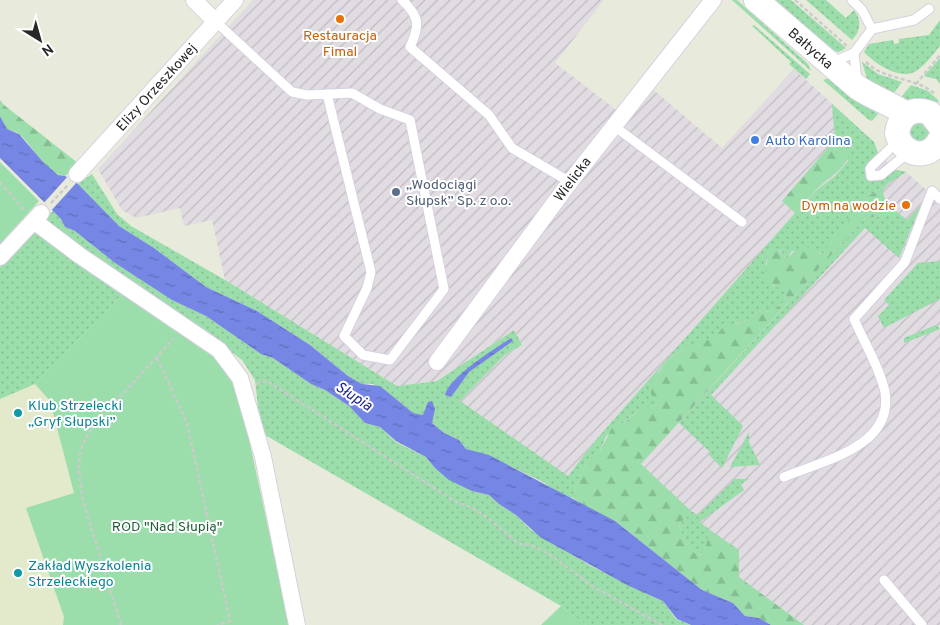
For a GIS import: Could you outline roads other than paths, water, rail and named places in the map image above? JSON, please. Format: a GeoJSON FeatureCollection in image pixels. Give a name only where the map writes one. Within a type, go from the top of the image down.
{"type":"FeatureCollection","features":[{"type":"Feature","properties":{"kind":"main road","name":"Bałtycka"},"geometry":{"type":"LineString","coordinates":[[760,2],[828,64],[862,91],[891,103],[927,132]]}},
{"type":"Feature","properties":{"kind":"street"},"geometry":{"type":"LineString","coordinates":[[194,0],[216,22]]}},
{"type":"Feature","properties":{"kind":"street","name":"Elizy Orzeszkowej"},"geometry":{"type":"LineString","coordinates":[[77,174],[235,0]]}},
{"type":"Feature","properties":{"kind":"street","name":"Wielicka"},"geometry":{"type":"LineString","coordinates":[[437,362],[570,182],[713,0]]}},
{"type":"Feature","properties":{"kind":"street"},"geometry":{"type":"LineString","coordinates":[[0,257],[38,217],[79,255],[187,326],[219,350],[244,386],[263,457],[297,625]]}},
{"type":"Feature","properties":{"kind":"lane"},"geometry":{"type":"LineString","coordinates":[[402,0],[412,10],[417,20],[416,32],[410,47],[490,115],[512,148],[570,182]]}},
{"type":"Feature","properties":{"kind":"lane"},"geometry":{"type":"LineString","coordinates":[[852,0],[862,10],[872,29]]}},
{"type":"Feature","properties":{"kind":"lane"},"geometry":{"type":"LineString","coordinates":[[872,29],[914,20],[929,9]]}},
{"type":"Feature","properties":{"kind":"lane"},"geometry":{"type":"LineString","coordinates":[[216,22],[292,92],[307,95],[327,94],[352,93],[380,108],[410,120],[444,289],[390,360],[363,355],[344,336],[367,288],[371,272],[327,94]]}},
{"type":"Feature","properties":{"kind":"lane"},"geometry":{"type":"LineString","coordinates":[[862,91],[858,56],[872,29]]}},
{"type":"Feature","properties":{"kind":"lane"},"geometry":{"type":"LineString","coordinates":[[828,64],[858,56]]}},
{"type":"Feature","properties":{"kind":"lane"},"geometry":{"type":"LineString","coordinates":[[614,126],[742,222]]}},
{"type":"Feature","properties":{"kind":"lane"},"geometry":{"type":"LineString","coordinates":[[784,477],[862,445],[876,432],[885,408],[885,393],[854,319],[905,262],[932,191],[940,199]]}},
{"type":"Feature","properties":{"kind":"lane"},"geometry":{"type":"LineString","coordinates":[[884,580],[922,625]]}},
{"type":"Feature","properties":{"kind":"water","name":"Słupia"},"geometry":{"type":"Polygon","coordinates":[[[0,116],[7,129],[19,134],[43,162],[58,175],[65,176],[78,184],[119,226],[154,248],[206,287],[257,311],[310,345],[348,376],[362,384],[380,386],[413,413],[423,415],[428,402],[432,401],[435,409],[432,423],[444,433],[459,440],[466,449],[489,455],[615,521],[702,590],[733,603],[745,616],[759,618],[771,625],[691,625],[677,619],[663,601],[627,585],[540,537],[516,515],[489,495],[472,491],[449,480],[426,457],[396,441],[380,427],[365,423],[349,406],[325,390],[311,384],[273,358],[261,354],[206,316],[172,300],[115,263],[75,231],[65,227],[61,219],[0,158],[0,116]]]}},
{"type":"Feature","properties":{"kind":"water"},"geometry":{"type":"Polygon","coordinates":[[[511,338],[513,341],[469,372],[451,397],[445,395],[448,388],[463,372],[511,338]]]}},
{"type":"Feature","properties":{"kind":"place","name":"Restauracja Fimal"},"geometry":{"type":"Point","coordinates":[340,19]}},
{"type":"Feature","properties":{"kind":"place","name":"Auto Karolina"},"geometry":{"type":"Point","coordinates":[755,140]}},
{"type":"Feature","properties":{"kind":"place","name":"„Wodociągi Słupsk” Sp. z o.o."},"geometry":{"type":"Point","coordinates":[396,192]}},
{"type":"Feature","properties":{"kind":"place","name":"Dym na wodzie"},"geometry":{"type":"Point","coordinates":[906,205]}},
{"type":"Feature","properties":{"kind":"place","name":"Klub Strzelecki „Gryf Słupski”"},"geometry":{"type":"Point","coordinates":[18,413]}},
{"type":"Feature","properties":{"kind":"place","name":"Zakład Wyszkolenia Strzeleckiego"},"geometry":{"type":"Point","coordinates":[18,573]}},
{"type":"Feature","properties":{"kind":"park label","name":"ROD \"Nad Słupią\""},"geometry":{"type":"Point","coordinates":[167,526]}}]}
